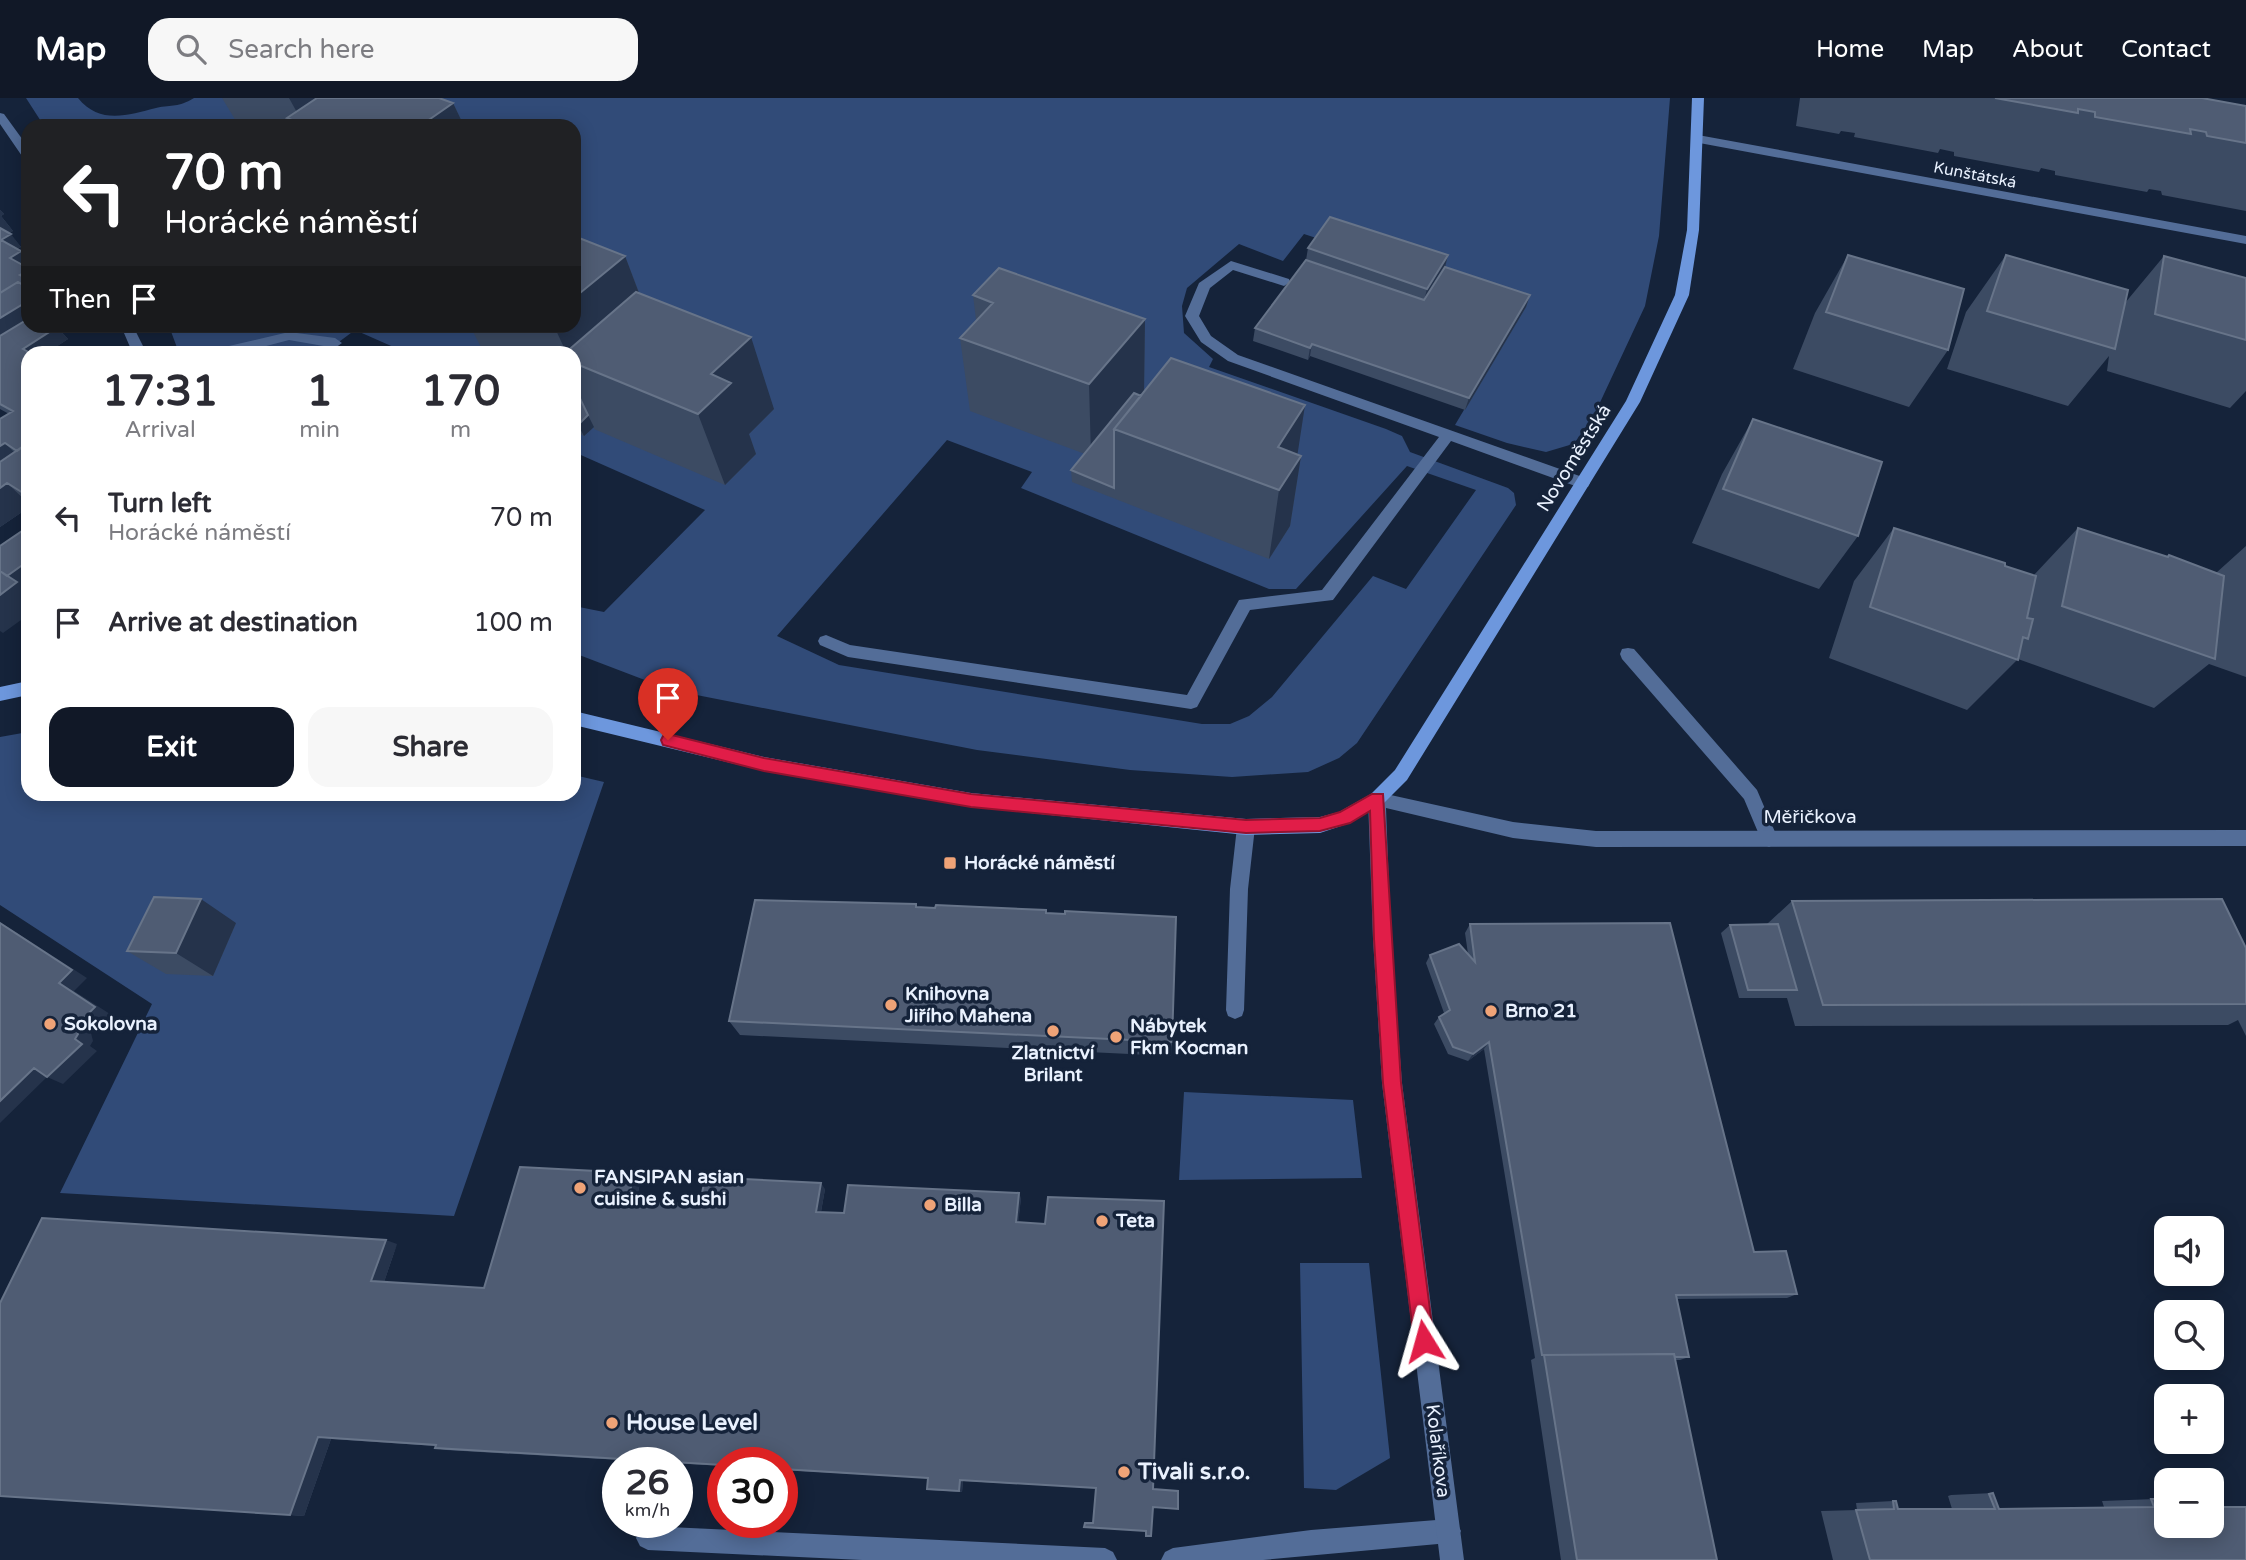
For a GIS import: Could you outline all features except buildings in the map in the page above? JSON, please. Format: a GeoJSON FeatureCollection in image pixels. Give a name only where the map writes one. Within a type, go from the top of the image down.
{"type":"FeatureCollection","features":[{"type":"Feature","properties":{"kind":"street","name":"Novoměstská"},"geometry":{"type":"LineString","coordinates":[[1377,799],[1401,775],[1448,704],[1633,402],[1682,295],[1693,230],[1698,98]]}},
{"type":"Feature","properties":{"kind":"street"},"geometry":{"type":"LineString","coordinates":[[0,116],[21,146]]}},
{"type":"Feature","properties":{"kind":"street","name":"Kunštátská"},"geometry":{"type":"LineString","coordinates":[[1698,139],[2246,240]]}},
{"type":"Feature","properties":{"kind":"street"},"geometry":{"type":"LineString","coordinates":[[1284,282],[1231,265],[1204,286],[1192,316],[1206,340],[1233,358],[1583,482]]}},
{"type":"Feature","properties":{"kind":"street"},"geometry":{"type":"LineString","coordinates":[[248,346],[289,336],[335,343]]}},
{"type":"Feature","properties":{"kind":"street"},"geometry":{"type":"LineString","coordinates":[[826,641],[848,651],[1191,702],[1245,604],[1327,596],[1448,435]]}},
{"type":"Feature","properties":{"kind":"street"},"geometry":{"type":"LineString","coordinates":[[1629,654],[1751,795],[1769,839]]}},
{"type":"Feature","properties":{"kind":"street"},"geometry":{"type":"LineString","coordinates":[[0,694],[21,690]]}},
{"type":"Feature","properties":{"kind":"street"},"geometry":{"type":"LineString","coordinates":[[581,720],[764,764],[971,800],[1246,827],[1320,825],[1344,818],[1377,799]]}},
{"type":"Feature","properties":{"kind":"street","name":"Měřičkova"},"geometry":{"type":"LineString","coordinates":[[1377,799],[1513,830],[1596,839],[2246,838]]}},
{"type":"Feature","properties":{"kind":"street","name":"Kolaříkova"},"geometry":{"type":"LineString","coordinates":[[1377,799],[1382,939],[1392,1083],[1452,1560]]}},
{"type":"Feature","properties":{"kind":"street"},"geometry":{"type":"LineString","coordinates":[[1235,1010],[1239,888],[1246,827]]}},
{"type":"Feature","properties":{"kind":"street"},"geometry":{"type":"LineString","coordinates":[[1173,1560],[1311,1542],[1449,1531]]}},
{"type":"Feature","properties":{"kind":"street"},"geometry":{"type":"LineString","coordinates":[[648,1538],[1105,1560]]}},
{"type":"Feature","properties":{"kind":"street"},"geometry":{"type":"LineString","coordinates":[[1291,1560],[1311,1542]]}},
{"type":"Feature","properties":{"kind":"shaded area"},"geometry":{"type":"Polygon","coordinates":[[[26,98],[78,98],[96,112],[115,116],[179,105],[194,98],[1670,98],[1659,236],[1645,306],[1589,426],[1573,444],[1546,452],[1507,443],[1455,425],[1525,307],[1304,234],[1283,261],[1239,244],[1187,288],[1182,306],[1184,333],[1213,359],[1209,367],[1386,429],[1402,436],[1410,452],[1508,488],[1514,493],[1516,505],[1357,743],[1339,758],[1308,772],[1232,777],[1130,770],[977,750],[671,690],[581,656],[581,607],[604,612],[705,510],[581,455],[581,346],[391,346],[362,333],[581,333],[581,119],[40,119],[26,98]],[[947,440],[777,636],[839,665],[1202,724],[1230,724],[1249,716],[1272,697],[1373,576],[1406,589],[1476,490],[1407,466],[1296,589],[1269,589],[1021,488],[1032,472],[947,440]]]}},
{"type":"Feature","properties":{"kind":"shaded area"},"geometry":{"type":"Polygon","coordinates":[[[172,333],[351,333],[333,346],[176,346],[172,333]]]}},
{"type":"Feature","properties":{"kind":"shaded area"},"geometry":{"type":"Polygon","coordinates":[[[21,733],[21,801],[581,801],[581,777],[604,782],[454,1216],[60,1193],[152,1004],[0,905],[0,737],[21,733]]]}},
{"type":"Feature","properties":{"kind":"shaded area"},"geometry":{"type":"Polygon","coordinates":[[[1184,1092],[1353,1100],[1362,1178],[1179,1180],[1184,1092]]]}},
{"type":"Feature","properties":{"kind":"shaded area"},"geometry":{"type":"Polygon","coordinates":[[[1300,1263],[1369,1263],[1390,1458],[1336,1490],[1304,1488],[1300,1263]]]}},
{"type":"Feature","properties":{"kind":"place","name":"Horácké náměstí"},"geometry":{"type":"Point","coordinates":[950,863]}},
{"type":"Feature","properties":{"kind":"place","name":"Knihovna Jiřího Mahena"},"geometry":{"type":"Point","coordinates":[891,1005]}},
{"type":"Feature","properties":{"kind":"place","name":"Brno 21"},"geometry":{"type":"Point","coordinates":[1491,1011]}},
{"type":"Feature","properties":{"kind":"place","name":"Sokolovna"},"geometry":{"type":"Point","coordinates":[50,1024]}},
{"type":"Feature","properties":{"kind":"place","name":"Zlatnictví Brilant"},"geometry":{"type":"Point","coordinates":[1053,1031]}},
{"type":"Feature","properties":{"kind":"place","name":"Nábytek Fkm Kocman"},"geometry":{"type":"Point","coordinates":[1116,1037]}},
{"type":"Feature","properties":{"kind":"place","name":"FANSIPAN asian cuisine & sushi"},"geometry":{"type":"Point","coordinates":[580,1188]}},
{"type":"Feature","properties":{"kind":"place","name":"Billa"},"geometry":{"type":"Point","coordinates":[930,1205]}},
{"type":"Feature","properties":{"kind":"place","name":"Teta"},"geometry":{"type":"Point","coordinates":[1102,1221]}},
{"type":"Feature","properties":{"kind":"place","name":"House Level"},"geometry":{"type":"Point","coordinates":[612,1423]}},
{"type":"Feature","properties":{"kind":"place","name":"Tivali s.r.o."},"geometry":{"type":"Point","coordinates":[1124,1472]}},
{"type":"Feature","properties":{"kind":"route"},"geometry":{"type":"LineString","coordinates":[[668,740],[764,764],[971,800],[1246,827],[1320,825],[1344,818],[1377,799],[1382,939],[1392,1083],[1424,1341]]}}]}
